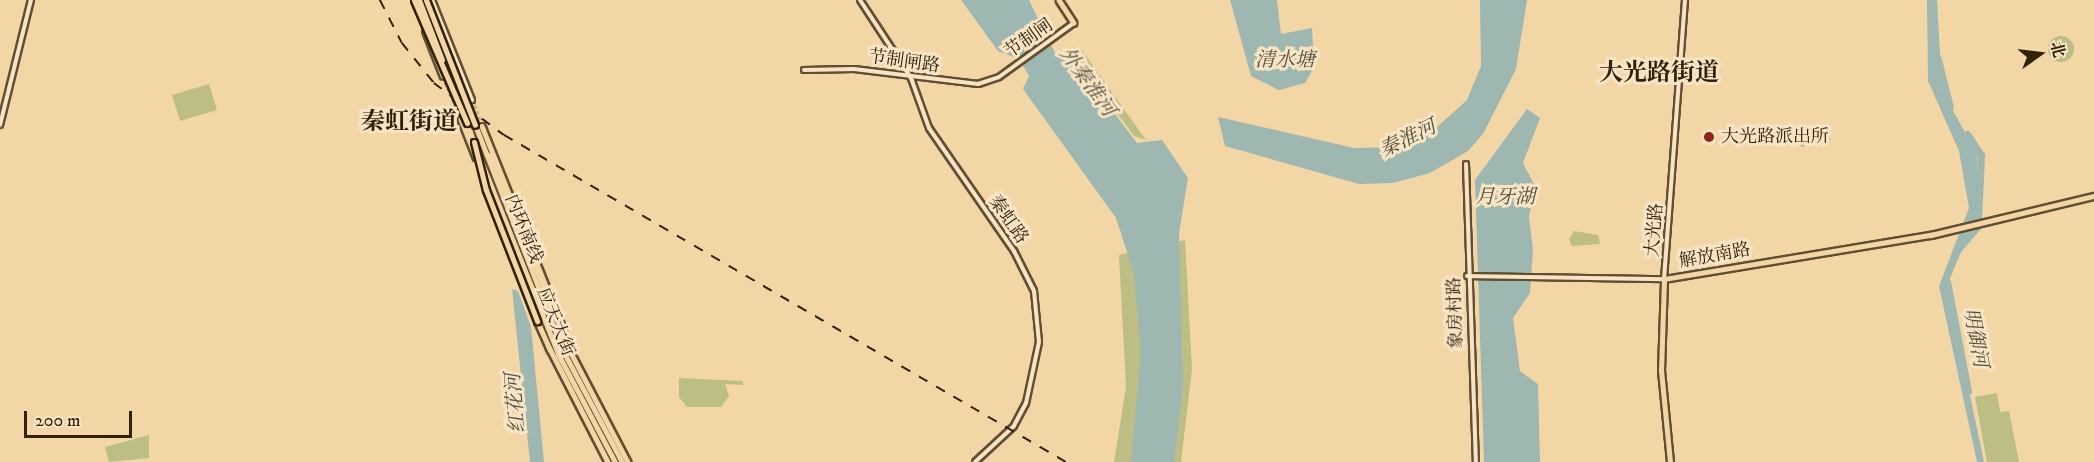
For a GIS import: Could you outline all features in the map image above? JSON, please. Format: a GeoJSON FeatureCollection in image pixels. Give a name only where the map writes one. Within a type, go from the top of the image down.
{"type":"FeatureCollection","features":[{"type":"Feature","properties":{"kind":"highway","name":"内环南线"},"geometry":{"type":"LineString","coordinates":[[430,0],[484,149],[564,352],[622,462]]}},
{"type":"Feature","properties":{"kind":"highway","name":"内环南线"},"geometry":{"type":"LineString","coordinates":[[415,1],[558,354],[615,462]]}},
{"type":"Feature","properties":{"kind":"highway"},"geometry":{"type":"LineString","coordinates":[[474,142],[486,190],[550,350]]}},
{"type":"Feature","properties":{"kind":"highway"},"geometry":{"type":"LineString","coordinates":[[484,149],[499,169],[568,347]]}},
{"type":"Feature","properties":{"kind":"main road"},"geometry":{"type":"LineString","coordinates":[[1059,1],[1074,23]]}},
{"type":"Feature","properties":{"kind":"main road","name":"应天大街"},"geometry":{"type":"LineString","coordinates":[[464,121],[550,350],[608,462]]}},
{"type":"Feature","properties":{"kind":"main road","name":"应天大街"},"geometry":{"type":"LineString","coordinates":[[482,126],[517,202],[568,347],[628,462]]}},
{"type":"Feature","properties":{"kind":"main road"},"geometry":{"type":"LineString","coordinates":[[1931,235],[2041,209]]}},
{"type":"Feature","properties":{"kind":"street"},"geometry":{"type":"LineString","coordinates":[[0,125],[31,0]]}},
{"type":"Feature","properties":{"kind":"street"},"geometry":{"type":"LineString","coordinates":[[430,0],[472,100]]}},
{"type":"Feature","properties":{"kind":"street","name":"秦虹路"},"geometry":{"type":"LineString","coordinates":[[860,0],[911,78],[930,128],[1022,264],[1039,313],[1026,403],[1014,426],[975,462]]}},
{"type":"Feature","properties":{"kind":"street","name":"大光路"},"geometry":{"type":"LineString","coordinates":[[1670,462],[1661,371],[1664,279],[1685,0]]}},
{"type":"Feature","properties":{"kind":"street"},"geometry":{"type":"LineString","coordinates":[[415,1],[443,77]]}},
{"type":"Feature","properties":{"kind":"street","name":"节制闸"},"geometry":{"type":"LineString","coordinates":[[999,77],[1074,23]]}},
{"type":"Feature","properties":{"kind":"street","name":"节制闸路"},"geometry":{"type":"LineString","coordinates":[[804,70],[854,69],[911,78],[978,84],[999,77]]}},
{"type":"Feature","properties":{"kind":"street","name":"象房村路"},"geometry":{"type":"LineString","coordinates":[[1466,164],[1467,276],[1476,462]]}},
{"type":"Feature","properties":{"kind":"street"},"geometry":{"type":"LineString","coordinates":[[2041,209],[2094,196]]}},
{"type":"Feature","properties":{"kind":"street","name":"解放南路"},"geometry":{"type":"LineString","coordinates":[[1467,276],[1664,279],[1931,235],[1989,221]]}},
{"type":"Feature","properties":{"kind":"green space"},"geometry":{"type":"Polygon","coordinates":[[[2061,36],[2070,40],[2074,49],[2070,58],[2061,62],[2052,58],[2048,49],[2052,40],[2061,36]]]}},
{"type":"Feature","properties":{"kind":"green space"},"geometry":{"type":"Polygon","coordinates":[[[1081,49],[1146,140],[1134,136],[1073,54],[1081,49]]]}},
{"type":"Feature","properties":{"kind":"green space"},"geometry":{"type":"Polygon","coordinates":[[[209,84],[217,110],[180,121],[172,95],[209,84]]]}},
{"type":"Feature","properties":{"kind":"green space"},"geometry":{"type":"Polygon","coordinates":[[[1828,129],[1830,140],[1801,147],[1798,135],[1828,129]]]}},
{"type":"Feature","properties":{"kind":"green space"},"geometry":{"type":"Polygon","coordinates":[[[1574,231],[1598,235],[1600,244],[1572,246],[1569,239],[1574,231]]]}},
{"type":"Feature","properties":{"kind":"green space"},"geometry":{"type":"Polygon","coordinates":[[[1185,240],[1192,369],[1181,462],[1114,462],[1126,387],[1119,255],[1185,240]]]}},
{"type":"Feature","properties":{"kind":"green space"},"geometry":{"type":"Polygon","coordinates":[[[679,378],[743,381],[743,385],[725,384],[729,396],[721,407],[687,407],[679,397],[679,378]]]}},
{"type":"Feature","properties":{"kind":"green space"},"geometry":{"type":"Polygon","coordinates":[[[1997,393],[2000,412],[2009,411],[2019,462],[1987,462],[1975,397],[1997,393]]]}},
{"type":"Feature","properties":{"kind":"green space"},"geometry":{"type":"Polygon","coordinates":[[[149,435],[149,458],[109,462],[105,447],[149,435]]]}},
{"type":"Feature","properties":{"kind":"water","name":"外秦淮河"},"geometry":{"type":"Polygon","coordinates":[[[961,0],[1029,0],[1055,53],[1070,55],[1137,143],[1162,140],[1188,178],[1179,233],[1183,387],[1174,462],[1131,462],[1141,353],[1134,273],[1116,218],[1023,89],[1029,76],[1019,59],[998,51],[961,0]]]}},
{"type":"Feature","properties":{"kind":"water","name":"清水塘"},"geometry":{"type":"Polygon","coordinates":[[[1230,0],[1277,0],[1281,34],[1312,28],[1314,67],[1305,83],[1279,90],[1251,76],[1230,0]]]}},
{"type":"Feature","properties":{"kind":"water"},"geometry":{"type":"Polygon","coordinates":[[[1480,0],[1527,0],[1516,69],[1483,134],[1468,151],[1430,173],[1393,183],[1359,184],[1225,146],[1218,117],[1354,148],[1395,147],[1436,128],[1467,100],[1481,66],[1480,0]]]}},
{"type":"Feature","properties":{"kind":"water","name":"明御河"},"geometry":{"type":"Polygon","coordinates":[[[1927,0],[1937,0],[1942,90],[1977,155],[1979,210],[1947,285],[1984,462],[1977,462],[1939,286],[1969,208],[1959,151],[1928,81],[1927,0]]]}},
{"type":"Feature","properties":{"kind":"water","name":"月牙湖"},"geometry":{"type":"Polygon","coordinates":[[[1527,109],[1540,118],[1523,163],[1535,186],[1529,217],[1533,249],[1530,293],[1513,318],[1520,371],[1538,384],[1540,462],[1484,462],[1475,180],[1527,109]]]}},
{"type":"Feature","properties":{"kind":"water"},"geometry":{"type":"Polygon","coordinates":[[[512,289],[518,291],[531,327],[544,462],[530,462],[512,289]]]}},
{"type":"Feature","properties":{"kind":"waterway","name":"明御河"},"geometry":{"type":"LineString","coordinates":[[1938,59],[1950,107]]}},
{"type":"Feature","properties":{"kind":"waterway","name":"明御河"},"geometry":{"type":"LineString","coordinates":[[1967,134],[1981,155],[1978,221]]}},
{"type":"Feature","properties":{"kind":"waterway","name":"明御河"},"geometry":{"type":"LineString","coordinates":[[1958,249],[1976,228]]}},
{"type":"Feature","properties":{"kind":"waterway","name":"明御河"},"geometry":{"type":"LineString","coordinates":[[1947,281],[1968,391]]}},
{"type":"Feature","properties":{"kind":"tunnel"},"geometry":{"type":"LineString","coordinates":[[443,77],[461,119]]}},
{"type":"Feature","properties":{"kind":"tunnel"},"geometry":{"type":"LineString","coordinates":[[472,100],[482,126]]}},
{"type":"Feature","properties":{"kind":"railway"},"geometry":{"type":"LineString","coordinates":[[380,0],[402,43],[434,83],[504,135],[1066,462]]}},
{"type":"Feature","properties":{"kind":"place","name":"大光路派出所"},"geometry":{"type":"Point","coordinates":[1709,137]}},
{"type":"Feature","properties":{"kind":"district","name":"大光路街道"},"geometry":{"type":"Point","coordinates":[1659,74]}},
{"type":"Feature","properties":{"kind":"district","name":"秦虹街道"},"geometry":{"type":"Point","coordinates":[409,123]}},
{"type":"Feature","properties":{"kind":"water label","name":"秦淮河"},"geometry":{"type":"Point","coordinates":[1408,139]}},
{"type":"Feature","properties":{"kind":"water label","name":"红花河"},"geometry":{"type":"Point","coordinates":[516,403]}}]}
